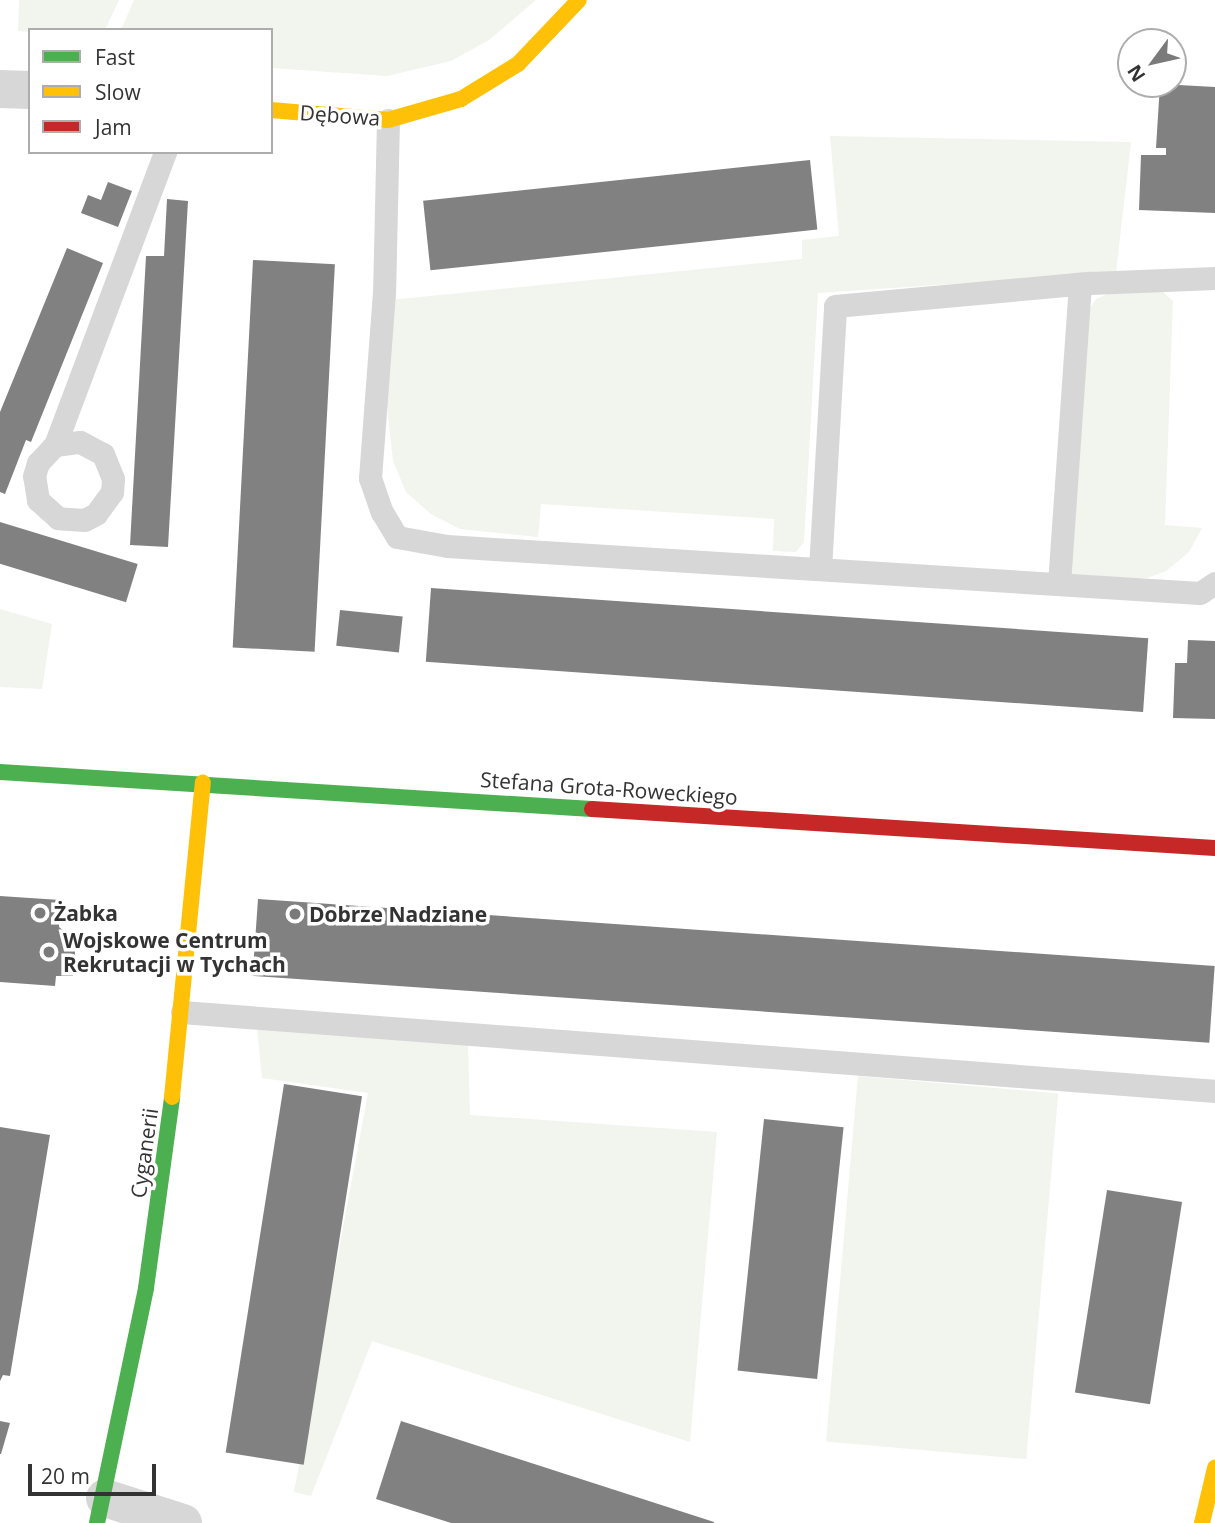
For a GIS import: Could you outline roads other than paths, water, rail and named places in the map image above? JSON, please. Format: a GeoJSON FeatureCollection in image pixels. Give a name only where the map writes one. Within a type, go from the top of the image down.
{"type":"FeatureCollection","features":[{"type":"Feature","properties":{"kind":"street","name":"Dębowa"},"geometry":{"type":"LineString","coordinates":[[273,110],[388,120],[461,99],[518,64],[579,0]]}},
{"type":"Feature","properties":{"kind":"street"},"geometry":{"type":"LineString","coordinates":[[0,89],[28,90]]}},
{"type":"Feature","properties":{"kind":"street","name":"Stefana Grota-Roweckiego"},"geometry":{"type":"LineString","coordinates":[[0,772],[1215,848]]}},
{"type":"Feature","properties":{"kind":"street","name":"Cyganerii"},"geometry":{"type":"LineString","coordinates":[[101,1510],[146,1288],[182,1012],[203,783]]}},
{"type":"Feature","properties":{"kind":"street"},"geometry":{"type":"LineString","coordinates":[[1202,1523],[1215,1468]]}},
{"type":"Feature","properties":{"kind":"street"},"geometry":{"type":"LineString","coordinates":[[101,1510],[183,1523]]}},
{"type":"Feature","properties":{"kind":"lane"},"geometry":{"type":"LineString","coordinates":[[388,120],[384,292],[370,478],[382,512],[397,537],[447,546],[1200,593],[1215,583]]}},
{"type":"Feature","properties":{"kind":"lane"},"geometry":{"type":"LineString","coordinates":[[55,445],[164,154]]}},
{"type":"Feature","properties":{"kind":"lane"},"geometry":{"type":"LineString","coordinates":[[820,569],[835,306],[1080,284],[1215,278]]}},
{"type":"Feature","properties":{"kind":"lane"},"geometry":{"type":"LineString","coordinates":[[1059,584],[1080,284]]}},
{"type":"Feature","properties":{"kind":"lane"},"geometry":{"type":"LineString","coordinates":[[182,1012],[1215,1091]]}},
{"type":"Feature","properties":{"kind":"place","name":"Żabka"},"geometry":{"type":"Point","coordinates":[40,913]}},
{"type":"Feature","properties":{"kind":"place","name":"Dobrze Nadziane"},"geometry":{"type":"Point","coordinates":[295,914]}},
{"type":"Feature","properties":{"kind":"place","name":"Wojskowe Centrum Rekrutacji w Tychach"},"geometry":{"type":"Point","coordinates":[49,952]}}]}
